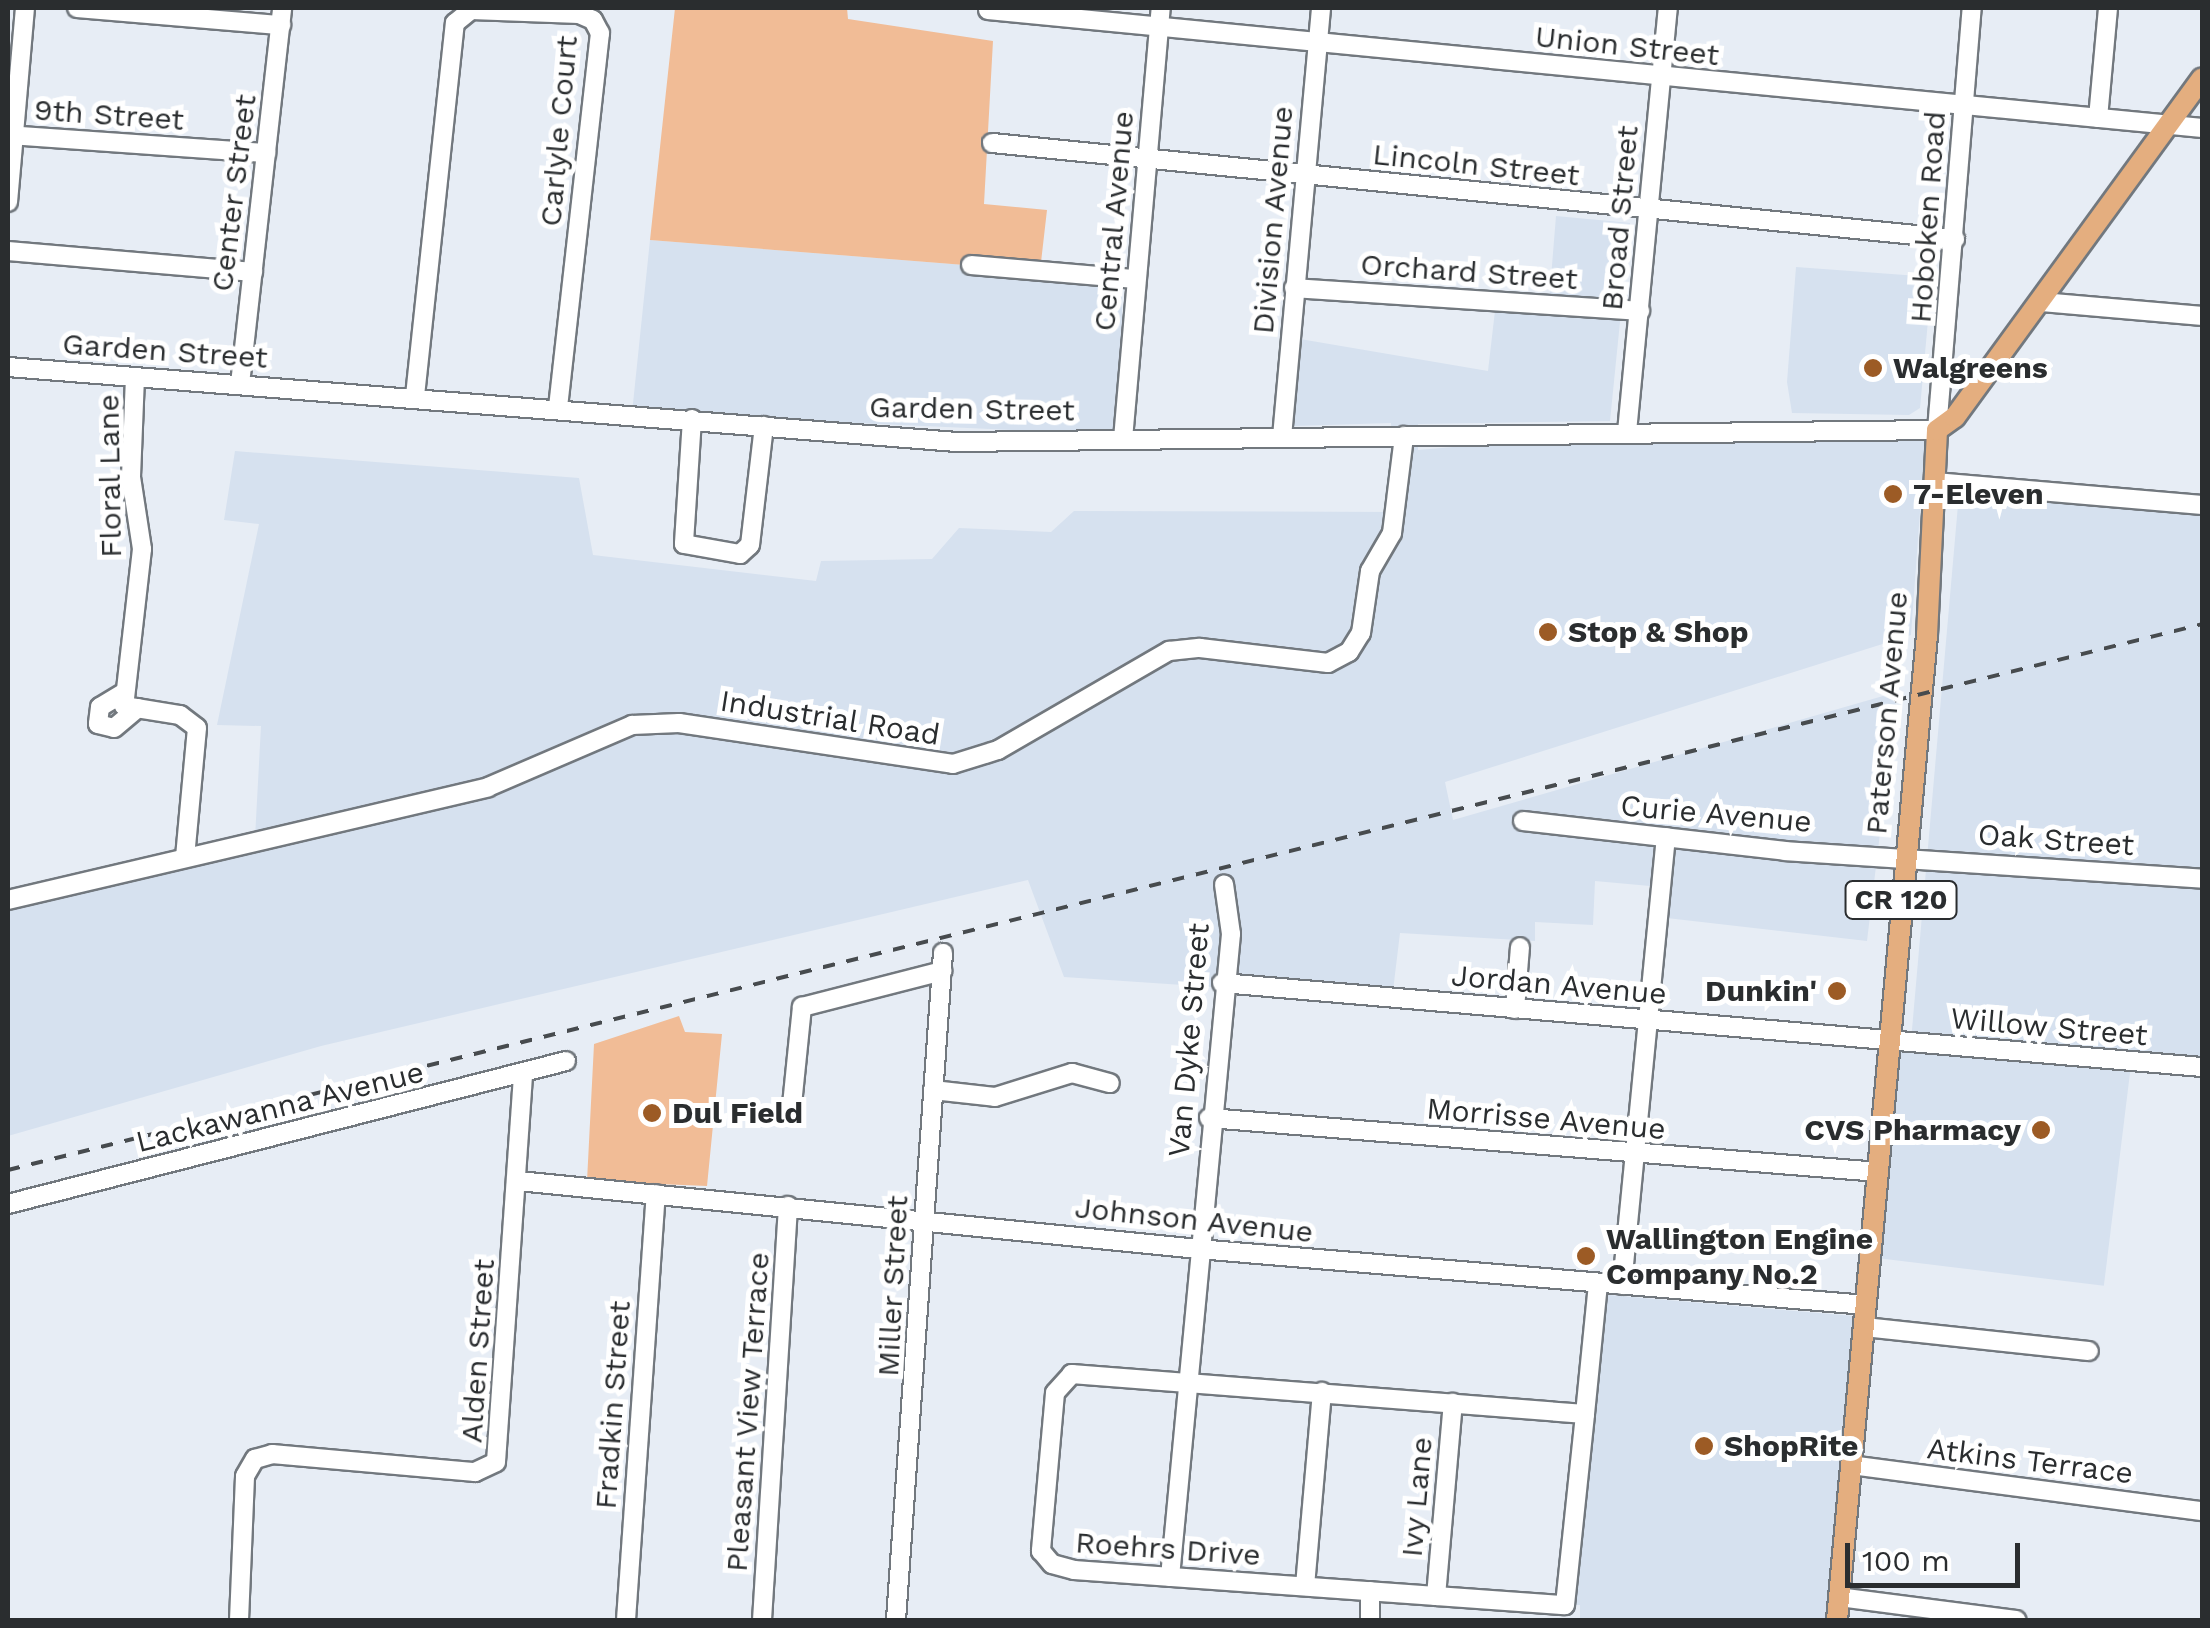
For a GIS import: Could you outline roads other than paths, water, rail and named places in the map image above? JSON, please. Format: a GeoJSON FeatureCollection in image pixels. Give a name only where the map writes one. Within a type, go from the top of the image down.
{"type":"FeatureCollection","features":[{"type":"Feature","properties":{"kind":"main road"},"geometry":{"type":"LineString","coordinates":[[1937,430],[1956,417],[2202,78]]}},
{"type":"Feature","properties":{"kind":"main road","name":"Paterson Avenue"},"geometry":{"type":"LineString","coordinates":[[1836,1620],[1891,1042],[1937,430]]}},
{"type":"Feature","properties":{"kind":"street"},"geometry":{"type":"LineString","coordinates":[[8,202],[10,136],[26,8]]}},
{"type":"Feature","properties":{"kind":"street"},"geometry":{"type":"LineString","coordinates":[[77,8],[282,16]]}},
{"type":"Feature","properties":{"kind":"street","name":"Division Avenue"},"geometry":{"type":"LineString","coordinates":[[1282,437],[1320,8]]}},
{"type":"Feature","properties":{"kind":"street","name":"Broad Street"},"geometry":{"type":"LineString","coordinates":[[1627,432],[1668,8]]}},
{"type":"Feature","properties":{"kind":"street","name":"Hoboken Road"},"geometry":{"type":"LineString","coordinates":[[1937,430],[1972,8]]}},
{"type":"Feature","properties":{"kind":"street"},"geometry":{"type":"LineString","coordinates":[[2098,118],[2108,8]]}},
{"type":"Feature","properties":{"kind":"street","name":"Carlyle Court"},"geometry":{"type":"LineString","coordinates":[[415,396],[455,23],[470,10],[579,14],[593,20],[600,32],[558,407]]}},
{"type":"Feature","properties":{"kind":"street","name":"Union Street"},"geometry":{"type":"LineString","coordinates":[[988,10],[1161,17],[1317,43],[1962,108],[2202,128]]}},
{"type":"Feature","properties":{"kind":"street","name":"Center Street"},"geometry":{"type":"LineString","coordinates":[[240,384],[282,16]]}},
{"type":"Feature","properties":{"kind":"street","name":"Central Avenue"},"geometry":{"type":"LineString","coordinates":[[1123,439],[1161,17]]}},
{"type":"Feature","properties":{"kind":"street","name":"9th Street"},"geometry":{"type":"LineString","coordinates":[[10,136],[266,154]]}},
{"type":"Feature","properties":{"kind":"street","name":"Lincoln Street"},"geometry":{"type":"LineString","coordinates":[[992,143],[1955,239]]}},
{"type":"Feature","properties":{"kind":"street"},"geometry":{"type":"LineString","coordinates":[[8,250],[253,272]]}},
{"type":"Feature","properties":{"kind":"street"},"geometry":{"type":"LineString","coordinates":[[971,265],[1135,279]]}},
{"type":"Feature","properties":{"kind":"street","name":"Orchard Street"},"geometry":{"type":"LineString","coordinates":[[1294,288],[1640,312]]}},
{"type":"Feature","properties":{"kind":"street"},"geometry":{"type":"LineString","coordinates":[[2042,302],[2202,316]]}},
{"type":"Feature","properties":{"kind":"street","name":"Garden Street"},"geometry":{"type":"LineString","coordinates":[[8,366],[558,407],[956,442],[1937,430]]}},
{"type":"Feature","properties":{"kind":"street","name":"Floral Lane"},"geometry":{"type":"LineString","coordinates":[[135,377],[131,477],[142,549],[125,692],[100,707],[98,724],[114,728],[138,708]]}},
{"type":"Feature","properties":{"kind":"street"},"geometry":{"type":"LineString","coordinates":[[692,420],[684,544],[740,554],[750,545],[764,426]]}},
{"type":"Feature","properties":{"kind":"street","name":"Industrial Road"},"geometry":{"type":"LineString","coordinates":[[8,900],[488,787],[613,731],[649,722],[953,764],[998,750],[1169,651],[1200,648],[1328,662],[1348,652],[1362,634],[1370,571],[1392,533],[1404,436]]}},
{"type":"Feature","properties":{"kind":"street"},"geometry":{"type":"LineString","coordinates":[[1935,482],[2202,505]]}},
{"type":"Feature","properties":{"kind":"street"},"geometry":{"type":"LineString","coordinates":[[125,692],[124,706],[180,715],[197,728],[185,857]]}},
{"type":"Feature","properties":{"kind":"street","name":"Curie Avenue"},"geometry":{"type":"LineString","coordinates":[[1523,821],[1666,837],[1905,855]]}},
{"type":"Feature","properties":{"kind":"street"},"geometry":{"type":"LineString","coordinates":[[1622,1285],[1666,837]]}},
{"type":"Feature","properties":{"kind":"street","name":"Oak Street"},"geometry":{"type":"LineString","coordinates":[[1905,855],[2202,879]]}},
{"type":"Feature","properties":{"kind":"street","name":"Van Dyke Street"},"geometry":{"type":"LineString","coordinates":[[1170,1577],[1209,1118],[1222,982],[1231,934],[1224,884]]}},
{"type":"Feature","properties":{"kind":"street"},"geometry":{"type":"LineString","coordinates":[[1515,1009],[1520,947]]}},
{"type":"Feature","properties":{"kind":"street","name":"Miller Street"},"geometry":{"type":"LineString","coordinates":[[792,1105],[802,1007],[942,962],[923,1218],[922,1305],[896,1620]]}},
{"type":"Feature","properties":{"kind":"street","name":"Jordan Avenue"},"geometry":{"type":"LineString","coordinates":[[1222,982],[1891,1042]]}},
{"type":"Feature","properties":{"kind":"street","name":"Willow Street"},"geometry":{"type":"LineString","coordinates":[[1891,1042],[2202,1067]]}},
{"type":"Feature","properties":{"kind":"street","name":"Lackawanna Avenue"},"geometry":{"type":"LineString","coordinates":[[8,1204],[566,1061]]}},
{"type":"Feature","properties":{"kind":"street","name":"Alden Street"},"geometry":{"type":"LineString","coordinates":[[239,1620],[245,1476],[255,1460],[272,1454],[476,1472],[496,1462],[523,1073]]}},
{"type":"Feature","properties":{"kind":"street"},"geometry":{"type":"LineString","coordinates":[[934,1090],[996,1097],[1072,1073],[1110,1083]]}},
{"type":"Feature","properties":{"kind":"street","name":"Morrisse Avenue"},"geometry":{"type":"LineString","coordinates":[[1209,1118],[1879,1172]]}},
{"type":"Feature","properties":{"kind":"street","name":"Johnson Avenue"},"geometry":{"type":"LineString","coordinates":[[518,1181],[923,1218],[1198,1249],[1866,1305]]}},
{"type":"Feature","properties":{"kind":"street","name":"Fradkin Street"},"geometry":{"type":"LineString","coordinates":[[626,1620],[656,1194]]}},
{"type":"Feature","properties":{"kind":"street","name":"Pleasant View Terrace"},"geometry":{"type":"LineString","coordinates":[[762,1620],[788,1206]]}},
{"type":"Feature","properties":{"kind":"street","name":"Roehrs Drive"},"geometry":{"type":"LineString","coordinates":[[1585,1414],[1081,1372],[1064,1378],[1055,1393],[1040,1542],[1046,1558],[1060,1568],[1566,1605],[1598,1284]]}},
{"type":"Feature","properties":{"kind":"street"},"geometry":{"type":"LineString","coordinates":[[1864,1327],[2090,1351]]}},
{"type":"Feature","properties":{"kind":"street"},"geometry":{"type":"LineString","coordinates":[[1305,1586],[1322,1392]]}},
{"type":"Feature","properties":{"kind":"street","name":"Ivy Lane"},"geometry":{"type":"LineString","coordinates":[[1436,1596],[1452,1403]]}},
{"type":"Feature","properties":{"kind":"street","name":"Atkins Terrace"},"geometry":{"type":"LineString","coordinates":[[1851,1466],[2202,1511]]}},
{"type":"Feature","properties":{"kind":"street"},"geometry":{"type":"LineString","coordinates":[[1370,1591],[1370,1620]]}},
{"type":"Feature","properties":{"kind":"street"},"geometry":{"type":"LineString","coordinates":[[1839,1597],[2018,1620]]}},
{"type":"Feature","properties":{"kind":"railway"},"geometry":{"type":"LineString","coordinates":[[8,1170],[2202,624]]}},
{"type":"Feature","properties":{"kind":"place","name":"Walgreens"},"geometry":{"type":"Point","coordinates":[1873,368]}},
{"type":"Feature","properties":{"kind":"place","name":"7-Eleven"},"geometry":{"type":"Point","coordinates":[1893,494]}},
{"type":"Feature","properties":{"kind":"place","name":"Stop & Shop"},"geometry":{"type":"Point","coordinates":[1548,632]}},
{"type":"Feature","properties":{"kind":"place","name":"Dunkin'"},"geometry":{"type":"Point","coordinates":[1837,991]}},
{"type":"Feature","properties":{"kind":"place","name":"Dul Field"},"geometry":{"type":"Point","coordinates":[652,1113]}},
{"type":"Feature","properties":{"kind":"place","name":"CVS Pharmacy"},"geometry":{"type":"Point","coordinates":[2041,1130]}},
{"type":"Feature","properties":{"kind":"place","name":"Wallington Engine Company No.2"},"geometry":{"type":"Point","coordinates":[1586,1256]}},
{"type":"Feature","properties":{"kind":"place","name":"ShopRite"},"geometry":{"type":"Point","coordinates":[1704,1446]}}]}
